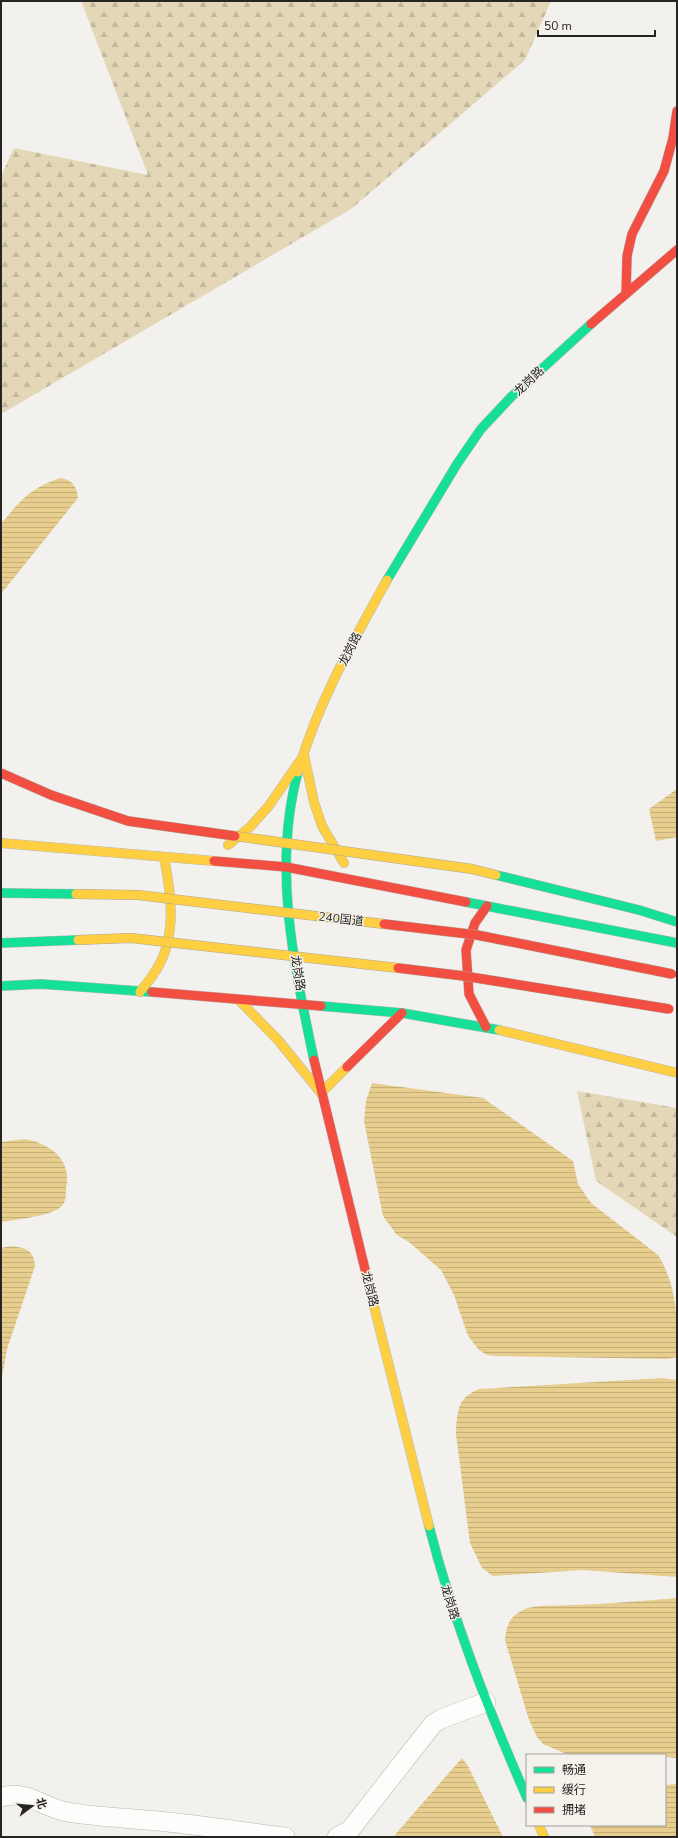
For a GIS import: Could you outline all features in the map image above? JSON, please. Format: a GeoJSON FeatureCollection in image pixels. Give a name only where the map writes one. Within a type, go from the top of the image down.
{"type":"FeatureCollection","features":[{"type":"Feature","properties":{"kind":"main road"},"geometry":{"type":"LineString","coordinates":[[626,294],[627,256],[632,234],[664,170],[672,143],[677,111]]}},
{"type":"Feature","properties":{"kind":"main road","name":"龙岗路"},"geometry":{"type":"LineString","coordinates":[[526,1796],[486,1702],[463,1643],[442,1576],[321,1093],[292,938],[286,867],[288,820],[304,755],[330,688],[409,540],[470,444],[498,410],[677,250]]}},
{"type":"Feature","properties":{"kind":"main road"},"geometry":{"type":"LineString","coordinates":[[208,860],[255,822],[268,808],[304,755]]}},
{"type":"Feature","properties":{"kind":"main road"},"geometry":{"type":"LineString","coordinates":[[304,755],[314,802],[322,826],[346,866],[361,882]]}},
{"type":"Feature","properties":{"kind":"main road"},"geometry":{"type":"LineString","coordinates":[[1,773],[51,795],[128,821],[472,869],[639,910],[677,922]]}},
{"type":"Feature","properties":{"kind":"main road"},"geometry":{"type":"LineString","coordinates":[[1,843],[286,867],[677,943]]}},
{"type":"Feature","properties":{"kind":"main road"},"geometry":{"type":"LineString","coordinates":[[140,992],[160,965],[172,921],[170,886],[164,857]]}},
{"type":"Feature","properties":{"kind":"main road","name":"240国道"},"geometry":{"type":"LineString","coordinates":[[1,893],[138,895],[477,935],[675,974]]}},
{"type":"Feature","properties":{"kind":"main road"},"geometry":{"type":"LineString","coordinates":[[486,1027],[469,994],[466,950],[475,923],[487,906]]}},
{"type":"Feature","properties":{"kind":"main road"},"geometry":{"type":"LineString","coordinates":[[1,943],[131,938],[464,976],[673,1009]]}},
{"type":"Feature","properties":{"kind":"main road"},"geometry":{"type":"LineString","coordinates":[[1,986],[41,984],[402,1013],[486,1027],[677,1073]]}},
{"type":"Feature","properties":{"kind":"main road"},"geometry":{"type":"LineString","coordinates":[[239,1000],[278,1040],[321,1093],[402,1013]]}},
{"type":"Feature","properties":{"kind":"main road"},"geometry":{"type":"LineString","coordinates":[[539,1826],[544,1837]]}},
{"type":"Feature","properties":{"kind":"street"},"geometry":{"type":"LineString","coordinates":[[337,1837],[350,1830],[433,1724],[441,1719],[486,1702]]}},
{"type":"Feature","properties":{"kind":"street"},"geometry":{"type":"LineString","coordinates":[[1,1797],[23,1795],[67,1812],[161,1821],[285,1837]]}},
{"type":"Feature","properties":{"kind":"green space"},"geometry":{"type":"Polygon","coordinates":[[[81,1],[551,1],[525,60],[351,209],[1,414],[1,176],[14,148],[148,175],[81,1]]]}},
{"type":"Feature","properties":{"kind":"green space"},"geometry":{"type":"Polygon","coordinates":[[[577,1091],[677,1108],[677,1237],[596,1181],[577,1091]]]}},
{"type":"Feature","properties":{"kind":"shaded area"},"geometry":{"type":"Polygon","coordinates":[[[60,478],[68,480],[73,484],[78,498],[1,594],[1,524],[26,496],[41,486],[60,478]]]}},
{"type":"Feature","properties":{"kind":"shaded area"},"geometry":{"type":"Polygon","coordinates":[[[677,789],[677,837],[656,841],[649,809],[677,789]]]}},
{"type":"Feature","properties":{"kind":"shaded area"},"geometry":{"type":"Polygon","coordinates":[[[372,1083],[483,1098],[573,1161],[578,1184],[591,1203],[658,1255],[665,1267],[673,1292],[675,1304],[677,1357],[668,1359],[496,1356],[487,1355],[479,1350],[468,1336],[454,1295],[441,1270],[409,1242],[397,1235],[383,1216],[364,1121],[366,1101],[372,1083]]]}},
{"type":"Feature","properties":{"kind":"shaded area"},"geometry":{"type":"Polygon","coordinates":[[[24,1139],[37,1142],[50,1148],[60,1158],[64,1164],[67,1174],[65,1200],[61,1207],[46,1214],[1,1222],[1,1142],[24,1139]]]}},
{"type":"Feature","properties":{"kind":"shaded area"},"geometry":{"type":"Polygon","coordinates":[[[11,1246],[25,1249],[31,1253],[35,1266],[7,1349],[1,1383],[1,1248],[11,1246]]]}},
{"type":"Feature","properties":{"kind":"shaded area"},"geometry":{"type":"Polygon","coordinates":[[[663,1378],[677,1380],[677,1577],[583,1570],[493,1576],[482,1568],[470,1543],[456,1434],[458,1412],[467,1396],[480,1389],[663,1378]]]}},
{"type":"Feature","properties":{"kind":"shaded area"},"geometry":{"type":"Polygon","coordinates":[[[677,1598],[677,1758],[666,1757],[666,1754],[567,1754],[543,1744],[537,1737],[529,1720],[505,1640],[506,1630],[512,1618],[523,1610],[534,1607],[677,1598]]]}},
{"type":"Feature","properties":{"kind":"shaded area"},"geometry":{"type":"Polygon","coordinates":[[[462,1758],[468,1766],[503,1837],[393,1837],[462,1758]]]}},
{"type":"Feature","properties":{"kind":"shaded area"},"geometry":{"type":"Polygon","coordinates":[[[677,1784],[677,1837],[595,1837],[590,1826],[666,1826],[666,1785],[677,1784]]]}},
{"type":"Feature","properties":{"kind":"traffic: fast"},"geometry":{"type":"LineString","coordinates":[[387,580],[457,464],[481,429],[511,397],[591,324]]}},
{"type":"Feature","properties":{"kind":"traffic: fast"},"geometry":{"type":"LineString","coordinates":[[298,772],[290,808],[286,880],[293,952],[314,1060]]}},
{"type":"Feature","properties":{"kind":"traffic: fast"},"geometry":{"type":"LineString","coordinates":[[496,875],[639,910]]}},
{"type":"Feature","properties":{"kind":"traffic: fast"},"geometry":{"type":"LineString","coordinates":[[1,893],[76,894]]}},
{"type":"Feature","properties":{"kind":"traffic: fast"},"geometry":{"type":"LineString","coordinates":[[466,902],[677,943]]}},
{"type":"Feature","properties":{"kind":"traffic: fast"},"geometry":{"type":"LineString","coordinates":[[639,910],[677,922]]}},
{"type":"Feature","properties":{"kind":"traffic: fast"},"geometry":{"type":"LineString","coordinates":[[1,943],[78,940]]}},
{"type":"Feature","properties":{"kind":"traffic: fast"},"geometry":{"type":"LineString","coordinates":[[1,986],[41,984],[152,992]]}},
{"type":"Feature","properties":{"kind":"traffic: fast"},"geometry":{"type":"LineString","coordinates":[[321,1006],[402,1013],[499,1030]]}},
{"type":"Feature","properties":{"kind":"traffic: fast"},"geometry":{"type":"LineString","coordinates":[[429,1526],[449,1596],[472,1664],[526,1796]]}},
{"type":"Feature","properties":{"kind":"traffic: slow"},"geometry":{"type":"LineString","coordinates":[[298,772],[315,722],[337,673],[387,580]]}},
{"type":"Feature","properties":{"kind":"traffic: slow"},"geometry":{"type":"LineString","coordinates":[[228,845],[250,827],[268,807],[304,755],[314,802],[322,826],[344,863]]}},
{"type":"Feature","properties":{"kind":"traffic: slow"},"geometry":{"type":"LineString","coordinates":[[235,836],[472,869],[496,875]]}},
{"type":"Feature","properties":{"kind":"traffic: slow"},"geometry":{"type":"LineString","coordinates":[[1,843],[214,861]]}},
{"type":"Feature","properties":{"kind":"traffic: slow"},"geometry":{"type":"LineString","coordinates":[[140,992],[158,967],[168,941],[171,913],[169,884],[164,857]]}},
{"type":"Feature","properties":{"kind":"traffic: slow"},"geometry":{"type":"LineString","coordinates":[[76,894],[138,895],[384,924]]}},
{"type":"Feature","properties":{"kind":"traffic: slow"},"geometry":{"type":"LineString","coordinates":[[78,940],[131,938],[398,968]]}},
{"type":"Feature","properties":{"kind":"traffic: slow"},"geometry":{"type":"LineString","coordinates":[[239,1000],[278,1040],[321,1093],[347,1067]]}},
{"type":"Feature","properties":{"kind":"traffic: slow"},"geometry":{"type":"LineString","coordinates":[[499,1030],[677,1073]]}},
{"type":"Feature","properties":{"kind":"traffic: slow"},"geometry":{"type":"LineString","coordinates":[[372,1298],[429,1526]]}},
{"type":"Feature","properties":{"kind":"traffic: slow"},"geometry":{"type":"LineString","coordinates":[[539,1826],[544,1837]]}},
{"type":"Feature","properties":{"kind":"traffic: jam"},"geometry":{"type":"LineString","coordinates":[[626,294],[627,256],[632,234],[664,171],[673,138],[677,111]]}},
{"type":"Feature","properties":{"kind":"traffic: jam"},"geometry":{"type":"LineString","coordinates":[[591,324],[677,250]]}},
{"type":"Feature","properties":{"kind":"traffic: jam"},"geometry":{"type":"LineString","coordinates":[[1,773],[51,795],[128,821],[235,836]]}},
{"type":"Feature","properties":{"kind":"traffic: jam"},"geometry":{"type":"LineString","coordinates":[[214,861],[286,867],[466,902]]}},
{"type":"Feature","properties":{"kind":"traffic: jam"},"geometry":{"type":"LineString","coordinates":[[486,1027],[469,994],[466,950],[475,923],[487,906]]}},
{"type":"Feature","properties":{"kind":"traffic: jam"},"geometry":{"type":"LineString","coordinates":[[384,924],[477,935],[672,974]]}},
{"type":"Feature","properties":{"kind":"traffic: jam"},"geometry":{"type":"LineString","coordinates":[[398,968],[464,976],[669,1009]]}},
{"type":"Feature","properties":{"kind":"traffic: jam"},"geometry":{"type":"LineString","coordinates":[[152,992],[321,1006]]}},
{"type":"Feature","properties":{"kind":"traffic: jam"},"geometry":{"type":"LineString","coordinates":[[347,1067],[402,1013]]}},
{"type":"Feature","properties":{"kind":"traffic: jam"},"geometry":{"type":"LineString","coordinates":[[314,1060],[372,1298]]}}]}
